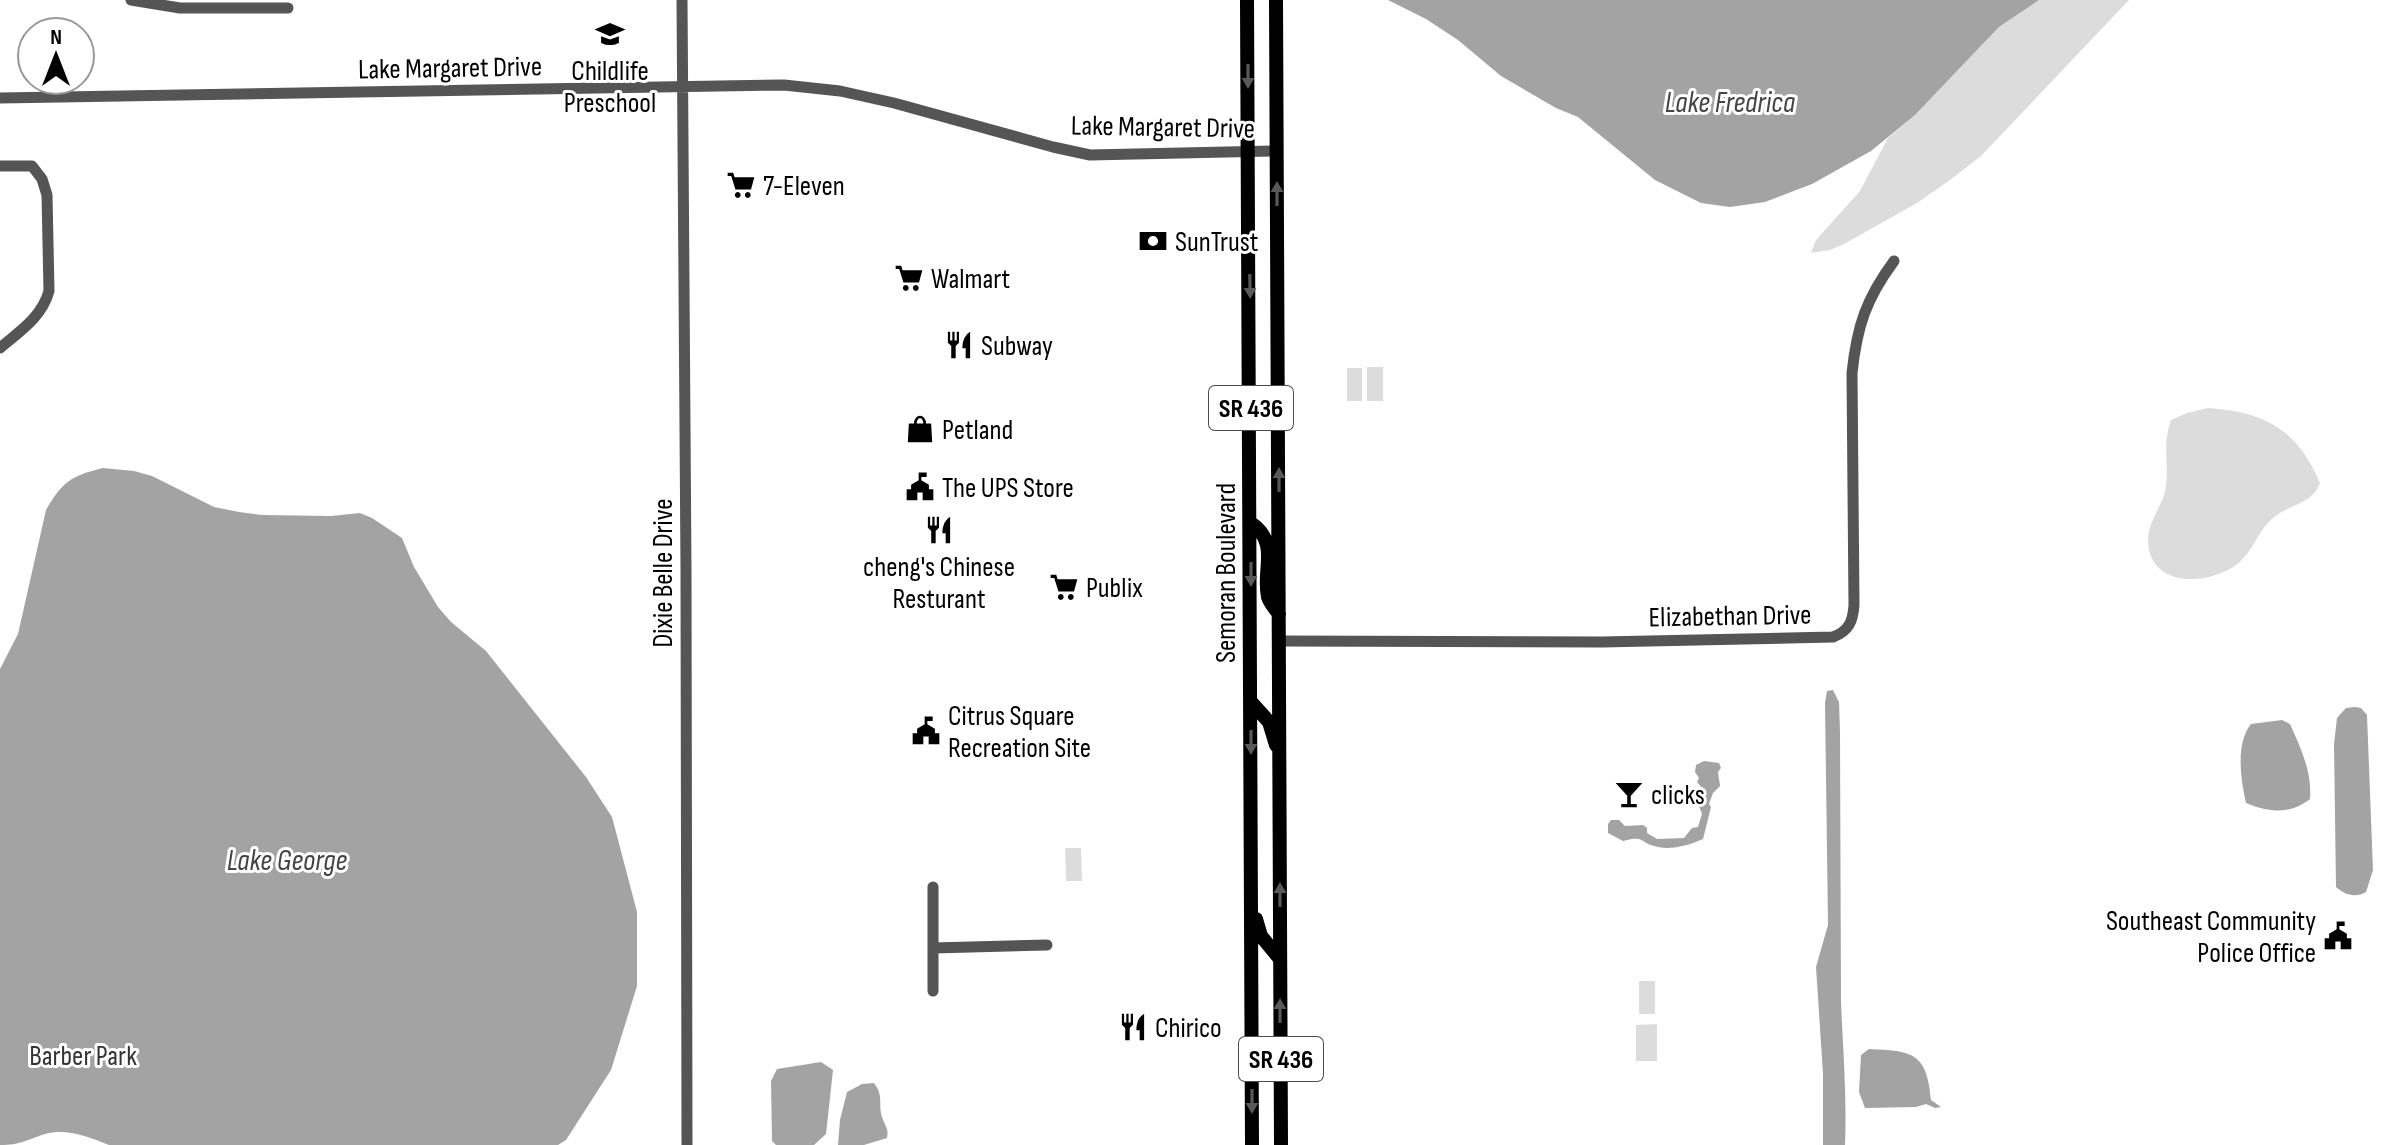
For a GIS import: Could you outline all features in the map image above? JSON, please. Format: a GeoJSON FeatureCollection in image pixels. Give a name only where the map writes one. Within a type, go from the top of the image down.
{"type":"FeatureCollection","features":[{"type":"Feature","properties":{"kind":"main road","name":"Semoran Boulevard"},"geometry":{"type":"LineString","coordinates":[[1247,0],[1252,1145]]}},
{"type":"Feature","properties":{"kind":"main road","name":"Semoran Boulevard"},"geometry":{"type":"LineString","coordinates":[[1276,0],[1281,1145]]}},
{"type":"Feature","properties":{"kind":"main road"},"geometry":{"type":"LineString","coordinates":[[1251,523],[1262,531],[1268,545],[1268,600],[1280,614]]}},
{"type":"Feature","properties":{"kind":"main road"},"geometry":{"type":"LineString","coordinates":[[1251,702],[1269,722],[1280,757]]}},
{"type":"Feature","properties":{"kind":"main road"},"geometry":{"type":"LineString","coordinates":[[1251,903],[1261,936],[1280,959]]}},
{"type":"Feature","properties":{"kind":"street"},"geometry":{"type":"LineString","coordinates":[[131,0],[180,8],[288,8]]}},
{"type":"Feature","properties":{"kind":"street","name":"Dixie Belle Drive"},"geometry":{"type":"LineString","coordinates":[[682,0],[687,1145]]}},
{"type":"Feature","properties":{"kind":"street","name":"Lake Margaret Drive"},"geometry":{"type":"LineString","coordinates":[[0,98],[784,85],[840,91],[1090,155],[1276,151]]}},
{"type":"Feature","properties":{"kind":"street"},"geometry":{"type":"LineString","coordinates":[[0,166],[32,166],[42,179],[47,195],[49,291],[46,304],[38,315],[0,348]]}},
{"type":"Feature","properties":{"kind":"street","name":"Elizabethan Drive"},"geometry":{"type":"LineString","coordinates":[[1280,641],[1602,642],[1833,637],[1840,634],[1849,627],[1853,618],[1852,373],[1856,335],[1876,285],[1894,261]]}},
{"type":"Feature","properties":{"kind":"street"},"geometry":{"type":"LineString","coordinates":[[933,887],[933,991]]}},
{"type":"Feature","properties":{"kind":"street"},"geometry":{"type":"LineString","coordinates":[[933,948],[1047,945]]}},
{"type":"Feature","properties":{"kind":"shaded area"},"geometry":{"type":"Polygon","coordinates":[[[2039,0],[2129,0],[1981,156],[1917,203],[1844,244],[1811,253],[1816,240],[1860,191],[1888,138],[1915,115],[1999,27],[2039,0]]]}},
{"type":"Feature","properties":{"kind":"shaded area"},"geometry":{"type":"Polygon","coordinates":[[[1367,367],[1383,367],[1383,401],[1367,401],[1367,367]]]}},
{"type":"Feature","properties":{"kind":"shaded area"},"geometry":{"type":"Polygon","coordinates":[[[1347,368],[1362,368],[1362,401],[1347,401],[1347,368]]]}},
{"type":"Feature","properties":{"kind":"shaded area"},"geometry":{"type":"Polygon","coordinates":[[[2208,408],[2246,414],[2277,427],[2301,449],[2320,483],[2312,496],[2268,523],[2236,565],[2209,577],[2180,578],[2167,574],[2157,566],[2150,554],[2149,531],[2165,493],[2167,438],[2171,420],[2208,408]]]}},
{"type":"Feature","properties":{"kind":"shaded area"},"geometry":{"type":"Polygon","coordinates":[[[1065,848],[1081,848],[1082,881],[1066,881],[1065,848]]]}},
{"type":"Feature","properties":{"kind":"shaded area"},"geometry":{"type":"Polygon","coordinates":[[[1639,981],[1655,981],[1655,1014],[1639,1014],[1639,981]]]}},
{"type":"Feature","properties":{"kind":"shaded area"},"geometry":{"type":"Polygon","coordinates":[[[1657,1024],[1657,1061],[1636,1061],[1636,1025],[1657,1024]]]}},
{"type":"Feature","properties":{"kind":"water","name":"Lake Fredrica"},"geometry":{"type":"Polygon","coordinates":[[[1388,0],[2039,0],[1999,27],[1915,115],[1871,151],[1812,184],[1765,202],[1730,207],[1701,203],[1655,180],[1578,117],[1501,76],[1458,40],[1388,0]]]}},
{"type":"Feature","properties":{"kind":"water","name":"Lake George"},"geometry":{"type":"Polygon","coordinates":[[[103,468],[152,476],[214,507],[239,512],[331,516],[360,513],[372,518],[402,538],[414,567],[438,607],[486,651],[586,777],[612,817],[637,912],[637,986],[611,1070],[566,1140],[558,1145],[109,1145],[86,1136],[53,1132],[0,1145],[0,669],[18,634],[46,510],[69,481],[103,468]]]}},
{"type":"Feature","properties":{"kind":"water"},"geometry":{"type":"Polygon","coordinates":[[[1833,690],[1839,702],[1840,732],[1845,1145],[1823,1145],[1823,1074],[1816,967],[1828,925],[1825,703],[1827,691],[1833,690]]]}},
{"type":"Feature","properties":{"kind":"water"},"geometry":{"type":"Polygon","coordinates":[[[2346,708],[2361,708],[2367,715],[2373,870],[2366,892],[2354,895],[2336,887],[2334,744],[2337,718],[2346,708]]]}},
{"type":"Feature","properties":{"kind":"water"},"geometry":{"type":"Polygon","coordinates":[[[2282,720],[2290,724],[2302,751],[2310,799],[2295,808],[2270,810],[2246,803],[2241,752],[2251,724],[2282,720]]]}},
{"type":"Feature","properties":{"kind":"water"},"geometry":{"type":"Polygon","coordinates":[[[1704,761],[1719,763],[1721,768],[1718,772],[1720,786],[1709,804],[1711,807],[1703,839],[1664,848],[1639,839],[1623,841],[1608,833],[1611,820],[1619,820],[1625,826],[1643,825],[1647,833],[1657,839],[1684,838],[1692,828],[1698,827],[1702,814],[1697,801],[1703,789],[1697,782],[1699,778],[1695,772],[1696,765],[1704,761]]]}},
{"type":"Feature","properties":{"kind":"water"},"geometry":{"type":"Polygon","coordinates":[[[1869,1049],[1896,1051],[1915,1057],[1926,1072],[1931,1100],[1941,1107],[1926,1104],[1865,1108],[1859,1092],[1861,1055],[1869,1049]]]}},
{"type":"Feature","properties":{"kind":"water"},"geometry":{"type":"Polygon","coordinates":[[[821,1062],[833,1070],[826,1134],[814,1145],[776,1145],[772,1141],[771,1081],[777,1069],[821,1062]]]}},
{"type":"Feature","properties":{"kind":"water"},"geometry":{"type":"Polygon","coordinates":[[[874,1083],[880,1096],[887,1138],[864,1145],[838,1145],[847,1092],[862,1084],[874,1083]]]}},
{"type":"Feature","properties":{"kind":"place","name":"Childlife Preschool"},"geometry":{"type":"Point","coordinates":[610,34]}},
{"type":"Feature","properties":{"kind":"place","name":"7-Eleven"},"geometry":{"type":"Point","coordinates":[741,185]}},
{"type":"Feature","properties":{"kind":"place","name":"SunTrust"},"geometry":{"type":"Point","coordinates":[1153,241]}},
{"type":"Feature","properties":{"kind":"place","name":"Walmart"},"geometry":{"type":"Point","coordinates":[909,278]}},
{"type":"Feature","properties":{"kind":"place","name":"Subway"},"geometry":{"type":"Point","coordinates":[959,345]}},
{"type":"Feature","properties":{"kind":"place","name":"Petland"},"geometry":{"type":"Point","coordinates":[920,429]}},
{"type":"Feature","properties":{"kind":"place","name":"The UPS Store"},"geometry":{"type":"Point","coordinates":[920,487]}},
{"type":"Feature","properties":{"kind":"place","name":"cheng's Chinese Resturant"},"geometry":{"type":"Point","coordinates":[939,530]}},
{"type":"Feature","properties":{"kind":"place","name":"Publix"},"geometry":{"type":"Point","coordinates":[1064,587]}},
{"type":"Feature","properties":{"kind":"place","name":"Citrus Square Recreation Site"},"geometry":{"type":"Point","coordinates":[926,731]}},
{"type":"Feature","properties":{"kind":"place","name":"clicks"},"geometry":{"type":"Point","coordinates":[1629,794]}},
{"type":"Feature","properties":{"kind":"place","name":"Southeast Community Police Office"},"geometry":{"type":"Point","coordinates":[2338,936]}},
{"type":"Feature","properties":{"kind":"place","name":"Chirico"},"geometry":{"type":"Point","coordinates":[1133,1027]}},
{"type":"Feature","properties":{"kind":"park label","name":"Barber Park"},"geometry":{"type":"Point","coordinates":[83,1055]}}]}
